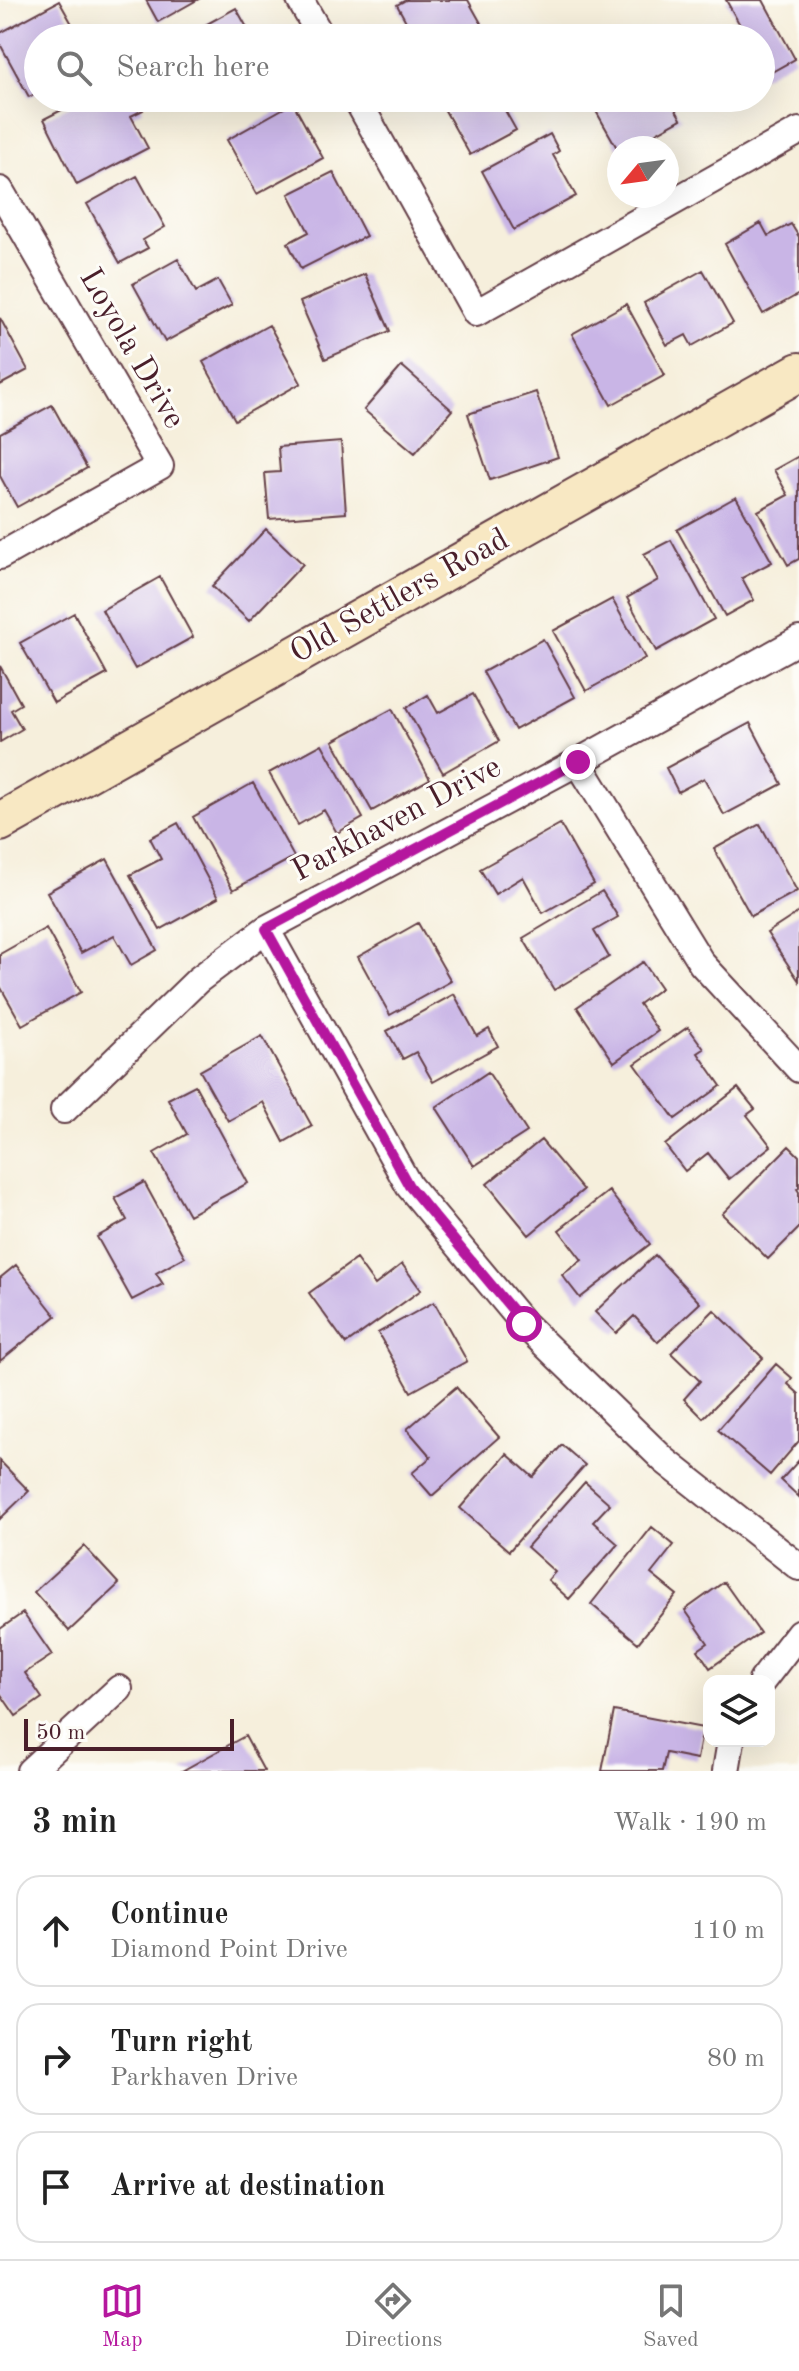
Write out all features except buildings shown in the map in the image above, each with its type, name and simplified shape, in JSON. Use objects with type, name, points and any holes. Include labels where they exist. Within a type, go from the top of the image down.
[{"type":"main road","name":"Old Settlers Road","points":[[0,822],[799,372]]},
{"type":"street","points":[[300,0],[314,24]]},
{"type":"street","points":[[364,112],[476,313],[799,131]]},
{"type":"street","name":"Loyola Drive","points":[[0,190],[160,466],[0,556]]},
{"type":"street","name":"Parkhaven Drive","points":[[64,1110],[198,980],[266,929],[799,640]]},
{"type":"street","points":[[578,762],[702,964],[799,1069]]},
{"type":"street","points":[[266,929],[409,1186],[514,1313],[664,1460],[799,1567]]},
{"type":"street","points":[[767,1675],[799,1633]]},
{"type":"street","points":[[30,1771],[119,1689]]},
{"type":"street","points":[[726,1771],[730,1747]]},
{"type":"route","points":[[524,1324],[409,1186],[266,929],[578,762]]}]
